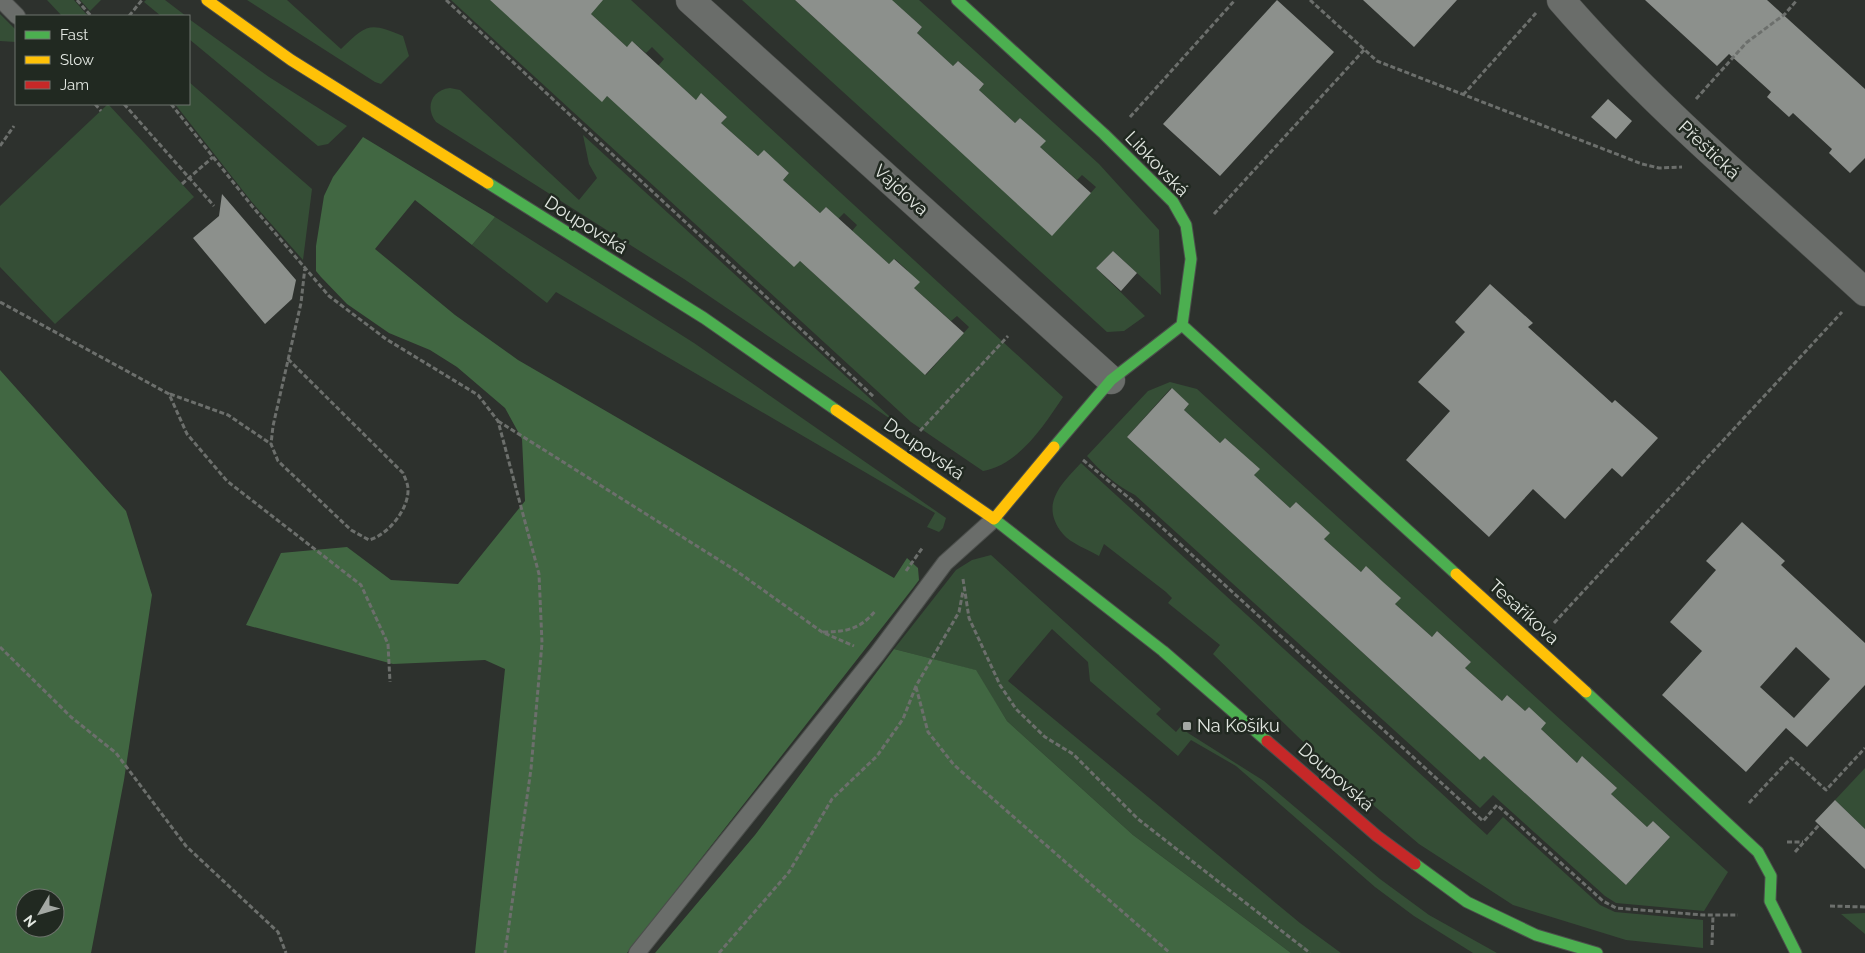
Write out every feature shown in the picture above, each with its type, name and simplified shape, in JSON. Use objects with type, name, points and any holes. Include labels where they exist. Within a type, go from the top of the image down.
[{"type":"street","name":"Doupovská","points":[[206,0],[306,70],[704,318],[994,519],[1163,651],[1377,836],[1420,870],[1467,902],[1497,918],[1536,935],[1597,953]]},
{"type":"street","name":"Vajdova","points":[[690,0],[1112,380]]},
{"type":"street","name":"Libkovská","points":[[957,0],[1111,141],[1173,202],[1186,225],[1190,250],[1189,284],[1182,325]]},
{"type":"street","name":"Přeštická","points":[[1551,3],[1591,34],[1677,120],[1864,290]]},
{"type":"street","points":[[994,519],[1112,380],[1182,325]]},
{"type":"street","name":"Tesaříkova","points":[[1182,325],[1758,852],[1768,867],[1772,883],[1770,901],[1796,953]]},
{"type":"lane","points":[[1,0],[16,15]]},
{"type":"lane","points":[[637,953],[877,654],[945,563],[994,519]]},
{"type":"path","points":[[77,0],[90,15]]},
{"type":"path","points":[[130,15],[142,0]]},
{"type":"path","points":[[446,0],[875,398]]},
{"type":"path","points":[[1128,120],[1235,0]]},
{"type":"path","points":[[1310,0],[1377,61],[1463,95],[1651,167],[1670,168],[1722,162]]},
{"type":"path","points":[[1677,120],[1746,43],[1785,14],[1797,0]]},
{"type":"path","points":[[1463,95],[1551,3]]},
{"type":"path","points":[[1208,221],[1364,50]]},
{"type":"path","points":[[96,105],[101,111]]},
{"type":"path","points":[[125,105],[214,206]]},
{"type":"path","points":[[172,105],[329,296],[386,339],[478,395],[498,421],[736,570],[822,632],[857,648],[877,654]]},
{"type":"path","points":[[0,146],[14,126]]},
{"type":"path","points":[[182,184],[213,157]]},
{"type":"path","points":[[288,359],[403,474],[408,489],[404,506],[380,537],[369,540],[351,530],[278,461],[271,444],[273,426],[288,359],[301,303],[305,267]]},
{"type":"path","points":[[1549,629],[1864,290]]},
{"type":"path","points":[[0,302],[169,394],[228,415],[271,444]]},
{"type":"path","points":[[918,433],[1008,336]]},
{"type":"path","points":[[169,394],[187,434],[227,481],[361,585],[388,644],[390,682]]},
{"type":"path","points":[[498,421],[539,574],[542,643],[531,769],[505,953]]},
{"type":"path","points":[[1062,441],[1134,502],[1483,821],[1497,805],[1603,901],[1616,908],[1738,915]]},
{"type":"path","points":[[719,953],[789,872],[832,799],[877,756],[903,719],[916,686],[958,612],[964,572],[975,535]]},
{"type":"path","points":[[900,578],[923,547]]},
{"type":"path","points":[[963,588],[969,618],[1000,685],[1016,709],[1045,737],[1073,754],[1138,819],[1310,953]]},
{"type":"path","points":[[822,632],[842,632],[857,628],[870,619],[880,606]]},
{"type":"path","points":[[0,646],[71,717],[116,753],[186,846],[278,932],[286,953]]},
{"type":"path","points":[[916,686],[928,732],[954,765],[1170,953]]},
{"type":"path","points":[[1729,824],[1791,758],[1826,790],[1865,748]]},
{"type":"path","points":[[1793,854],[1819,825]]},
{"type":"path","points":[[1830,906],[1865,907]]},
{"type":"path","points":[[1712,945],[1713,915]]},
{"type":"green space","points":[[47,0],[74,0],[87,15],[61,15]]},
{"type":"green space","points":[[80,0],[101,0],[90,11]]},
{"type":"green space","points":[[146,0],[165,0],[185,15],[160,15],[144,2]]},
{"type":"green space","points":[[247,0],[287,0],[341,49],[357,34],[369,28],[375,27],[392,32],[403,36],[409,56],[381,84],[375,82]]},
{"type":"green space","points":[[451,0],[490,0],[607,96],[800,261],[926,375],[969,327],[957,316],[951,321],[914,288],[907,270],[895,259],[889,264],[852,231],[857,225],[844,213],[838,219],[826,207],[820,213],[783,180],[789,173],[764,151],[758,156],[721,123],[727,117],[702,94],[696,100],[658,66],[664,59],[652,47],[646,53],[633,42],[627,47],[591,14],[587,0],[631,0],[1063,397],[1030,442],[1008,461],[983,471],[911,422]]},
{"type":"green space","points":[[742,0],[795,0],[1052,235],[1096,187],[1082,175],[1077,180],[1040,147],[1045,141],[1020,118],[1015,123],[979,90],[984,84],[958,61],[953,66],[917,33],[922,27],[896,4],[880,0],[919,0],[1099,164],[1159,230],[1161,295],[1113,251],[1096,268],[1145,316],[1124,331],[1107,332]]},
{"type":"green space","points":[[0,14],[15,29],[15,42],[0,41]]},
{"type":"green space","points":[[190,20],[269,77],[347,126],[328,144],[318,146],[190,40]]},
{"type":"green space","points":[[190,83],[312,189],[303,260],[251,201],[176,105],[190,105]]},
{"type":"green space","points":[[450,88],[460,90],[579,200],[597,178],[589,164],[583,135],[889,418],[684,279],[436,122],[431,111],[432,100],[438,92]]},
{"type":"green space","points":[[107,105],[194,197],[55,324],[0,267],[0,206]]},
{"type":"green space","points":[[363,137],[495,217],[472,245],[415,200],[375,249],[455,315],[518,360],[894,578],[907,558],[918,568],[919,580],[913,588],[627,953],[475,953],[505,669],[485,660],[393,664],[246,625],[281,553],[347,547],[391,580],[458,584],[525,501],[522,439],[505,408],[457,367],[430,350],[389,333],[347,304],[316,271],[316,246],[324,196],[333,177]]},
{"type":"green space","points":[[495,217],[694,343],[946,518],[943,528],[939,532],[927,527],[935,513],[556,292],[547,303],[472,245]]},
{"type":"green space","points":[[0,370],[126,511],[152,595],[124,780],[91,953],[0,953]]},
{"type":"green space","points":[[1170,382],[1197,389],[1728,872],[1704,911],[1616,903],[1605,896],[1493,795],[1480,808],[1135,495],[1103,473],[1087,456],[1148,391]],"holes":[[[1171,388],[1189,404],[1184,410],[1220,443],[1225,438],[1259,469],[1254,475],[1290,508],[1296,502],[1329,533],[1324,539],[1361,572],[1366,567],[1400,598],[1395,604],[1432,637],[1437,631],[1471,662],[1465,668],[1502,701],[1507,695],[1525,711],[1529,707],[1541,729],[1577,763],[1583,757],[1616,787],[1611,794],[1647,827],[1653,821],[1670,837],[1626,885],[1484,756],[1480,760],[1127,437]]]},
{"type":"green space","points":[[1081,463],[1487,835],[1503,817],[1600,905],[1615,912],[1703,920],[1703,948],[1626,940],[1513,905],[1419,844],[1332,770],[1213,654],[1220,645],[1168,603],[1172,598],[1166,592],[1104,544],[1099,556],[1063,534],[1053,514],[1053,504],[1060,487]]},
{"type":"green space","points":[[991,555],[1161,709],[1156,714],[1176,732],[1181,726],[1188,733],[1264,781],[1380,879],[1429,915],[1497,953],[1473,953],[1414,916],[1375,887],[1236,766],[1191,740],[1178,756],[1090,681],[1088,662],[1052,629],[1008,681],[1300,923],[1341,953],[1291,953],[1133,835],[1007,721],[975,670],[894,649],[956,570],[972,560]]},
{"type":"green space","points":[[894,649],[976,670],[1007,721],[1133,835],[1291,953],[655,953],[755,835]]},
{"type":"green space","points":[[1865,768],[1865,829],[1835,800]]},
{"type":"green space","points":[[1865,913],[1865,934],[1841,914]]},
{"type":"building","points":[[490,0],[603,0],[591,14],[627,47],[632,41],[696,100],[701,93],[727,117],[721,123],[758,156],[764,150],[789,173],[783,180],[820,213],[826,207],[889,264],[894,259],[920,282],[914,288],[964,333],[925,375],[800,261],[794,267],[607,96],[602,102]]},
{"type":"building","points":[[795,0],[892,0],[922,27],[917,33],[953,66],[958,61],[984,84],[979,90],[1015,123],[1020,118],[1046,141],[1040,147],[1091,193],[1052,236]]},
{"type":"building","points":[[1277,0],[1334,52],[1220,176],[1163,124]]},
{"type":"building","points":[[1363,0],[1457,0],[1414,47]]},
{"type":"building","points":[[1645,0],[1767,0],[1865,89],[1865,158],[1850,173],[1829,153],[1832,149],[1793,113],[1789,117],[1767,97],[1771,92],[1729,54],[1717,66]]},
{"type":"building","points":[[1608,99],[1632,121],[1616,139],[1591,117]]},
{"type":"building","points":[[222,194],[296,280],[292,299],[265,324],[193,238],[219,216]]},
{"type":"building","points":[[1113,251],[1137,273],[1121,291],[1096,268]]},
{"type":"building","points":[[1490,284],[1533,323],[1528,327],[1612,403],[1615,400],[1658,438],[1622,477],[1612,468],[1565,519],[1533,489],[1489,537],[1406,460],[1450,411],[1418,382],[1465,332],[1455,322]]},
{"type":"building","points":[[1172,388],[1189,404],[1184,410],[1220,443],[1225,438],[1260,469],[1254,475],[1290,508],[1296,502],[1330,533],[1324,539],[1361,572],[1366,566],[1401,598],[1395,604],[1432,637],[1437,631],[1471,662],[1465,668],[1502,701],[1507,695],[1525,711],[1529,707],[1546,723],[1541,729],[1577,763],[1582,756],[1617,788],[1611,794],[1647,827],[1653,821],[1670,837],[1626,885],[1484,756],[1480,760],[1127,437]]},
{"type":"building","points":[[1742,522],[1785,561],[1781,565],[1865,643],[1865,685],[1807,747],[1786,728],[1746,772],[1662,695],[1702,651],[1670,622],[1716,570],[1706,561]],"holes":[[[1796,647],[1830,679],[1794,718],[1760,687]]]},
{"type":"building","points":[[1835,800],[1865,829],[1865,869],[1815,821]]},
{"type":"traffic: fast","points":[[957,0],[1104,134],[1173,202],[1186,225],[1191,259],[1182,325],[1111,380],[1054,447]]},
{"type":"traffic: fast","points":[[488,183],[704,318],[836,410]]},
{"type":"traffic: fast","points":[[1182,325],[1456,574]]},
{"type":"traffic: fast","points":[[994,519],[1163,651],[1267,741]]},
{"type":"traffic: fast","points":[[1586,692],[1758,852],[1771,876],[1770,901],[1796,953]]},
{"type":"traffic: fast","points":[[1415,864],[1467,902],[1536,935],[1597,953]]},
{"type":"traffic: slow","points":[[207,0],[291,60],[488,183]]},
{"type":"traffic: slow","points":[[836,410],[994,519]]},
{"type":"traffic: slow","points":[[994,519],[1054,447]]},
{"type":"traffic: slow","points":[[1456,574],[1586,692]]},
{"type":"traffic: jam","points":[[1267,741],[1377,836],[1415,864]]},
{"type":"place","name":"Na Košíku","points":[[1187,726]]}]
